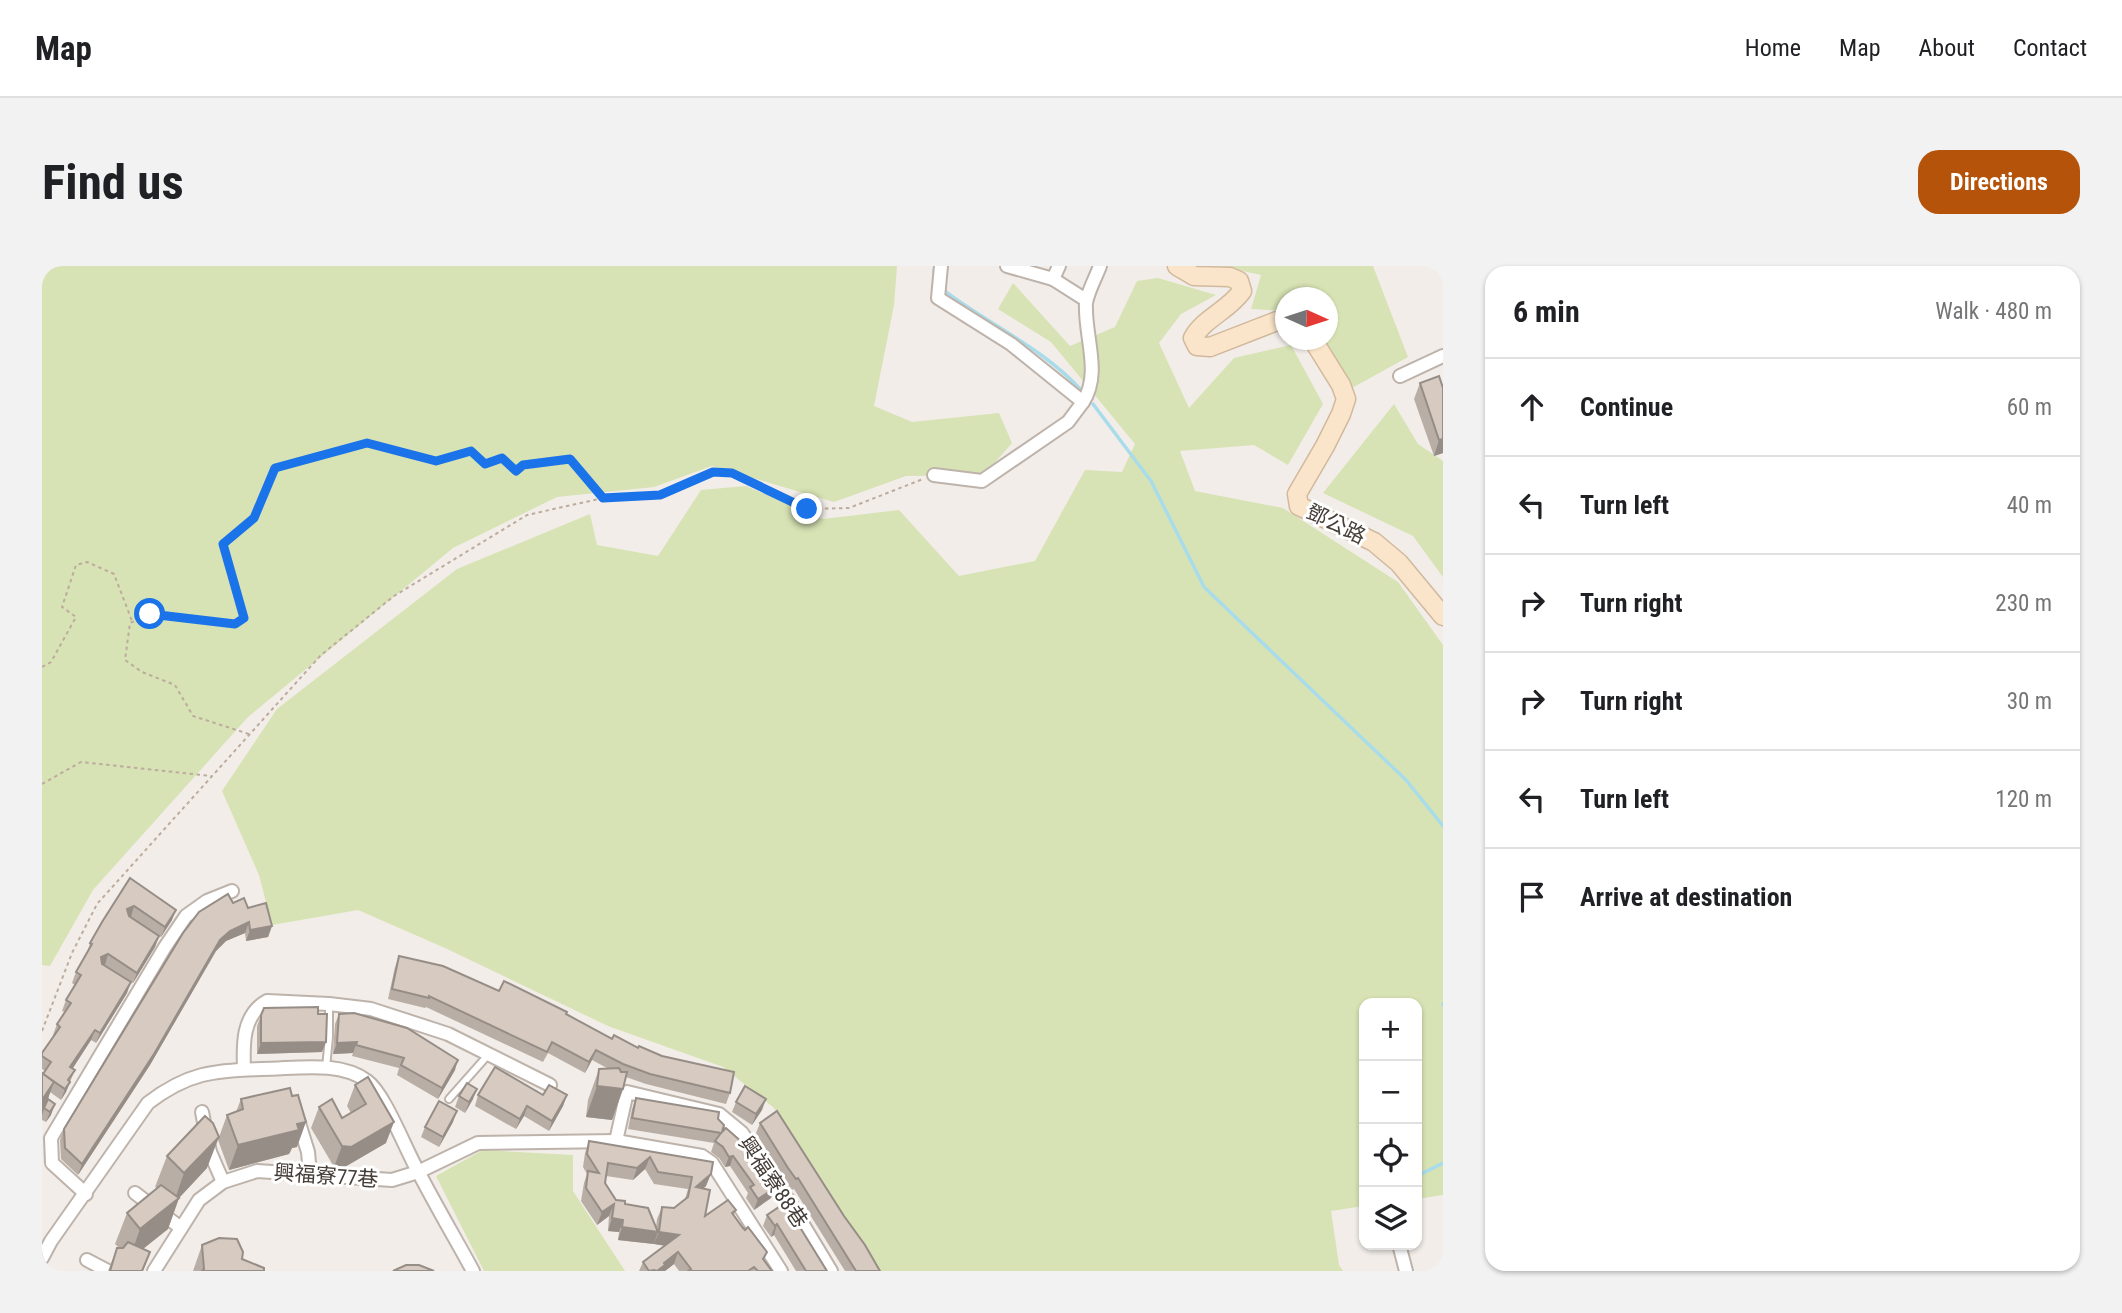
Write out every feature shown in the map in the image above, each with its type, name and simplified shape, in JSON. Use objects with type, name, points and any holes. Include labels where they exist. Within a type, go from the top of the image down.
[{"type":"street","points":[[941,266],[938,298],[1011,344],[1083,402]]},
{"type":"street","points":[[1007,266],[1053,279],[1086,300]]},
{"type":"street","points":[[1053,279],[1059,266]]},
{"type":"street","points":[[934,475],[982,481],[1068,422],[1090,391],[1092,367],[1086,300],[1100,266]]},
{"type":"street","points":[[1177,266],[1194,276],[1230,277],[1239,281],[1242,291],[1234,303],[1199,328],[1193,338],[1197,346],[1210,347],[1275,322]]},
{"type":"street","name":"鄧公路","points":[[1319,350],[1341,385],[1346,399],[1325,446],[1297,494],[1299,506],[1374,542],[1399,563],[1443,616]]},
{"type":"street","points":[[1400,376],[1443,356]]},
{"type":"street","points":[[86,1194],[52,1163],[51,1138],[160,944],[186,916],[207,901],[232,891]]},
{"type":"street","points":[[244,1069],[243,1035],[259,1005],[267,1001],[329,1004],[371,1009],[448,1034],[550,1085]]},
{"type":"street","points":[[42,1258],[51,1241],[148,1103],[166,1089],[189,1078],[220,1070],[326,1068],[348,1071],[368,1081],[382,1100],[473,1271]]},
{"type":"street","name":"興福寮88巷","points":[[616,1141],[622,1091],[719,1114],[742,1133],[787,1198],[831,1271]]},
{"type":"street","points":[[294,1105],[308,1152],[310,1174]]},
{"type":"street","points":[[202,1112],[210,1152],[223,1182]]},
{"type":"street","name":"興福寮88巷","points":[[418,1172],[478,1143],[616,1141],[702,1156],[712,1163],[781,1271]]},
{"type":"street","name":"興福寮77巷","points":[[153,1271],[199,1200],[223,1182],[257,1171],[392,1180],[418,1172]]},
{"type":"street","points":[[135,1193],[181,1228]]},
{"type":"street","points":[[1400,1250],[1406,1271]]},
{"type":"street","points":[[87,1260],[108,1271]]},
{"type":"lane","points":[[326,1068],[329,1004]]},
{"type":"lane","points":[[449,1099],[489,1053]]},
{"type":"path","points":[[249,734],[193,716],[175,685],[142,672],[125,660],[130,623],[150,614],[235,624],[244,618],[223,544],[254,518],[275,468],[367,443],[436,461],[471,451],[485,464],[502,458],[516,471],[523,465],[570,459],[603,498]]},
{"type":"path","points":[[42,1031],[72,953],[97,904],[321,655],[394,596],[527,515],[603,498],[660,495],[713,472],[732,473],[807,509],[849,508],[934,475]]},
{"type":"path","points":[[42,667],[51,662],[76,617],[62,607],[76,565],[87,562],[114,574],[132,622]]},
{"type":"path","points":[[42,784],[81,762],[212,776]]},
{"type":"green space","points":[[42,266],[897,266],[894,305],[874,406],[912,422],[999,413],[1012,443],[984,475],[906,476],[834,502],[712,466],[654,487],[557,497],[453,548],[248,717],[93,890],[50,966],[42,965]]},
{"type":"green space","points":[[1220,266],[1373,266],[1408,357],[1352,388],[1331,350],[1338,350],[1338,287],[1275,287],[1275,310],[1251,309],[1261,275]]},
{"type":"green space","points":[[1158,278],[1216,295],[1181,314],[1159,343],[1189,408],[1234,358],[1275,349],[1294,350],[1323,404],[1288,465],[1254,445],[1180,451],[1195,491],[1283,508],[1398,582],[1443,645],[1443,1195],[1422,1198],[1422,998],[1359,998],[1359,1207],[1331,1211],[1339,1265],[1343,1271],[875,1271],[774,1108],[723,1067],[608,1026],[445,948],[358,910],[272,925],[259,875],[222,791],[277,709],[457,569],[590,514],[597,545],[658,556],[701,490],[746,486],[823,519],[899,510],[959,576],[1035,561],[1085,470],[1122,472],[1135,444],[1051,342],[998,309],[1013,283],[1070,346],[1115,327],[1137,281]]},
{"type":"green space","points":[[1394,404],[1418,444],[1443,461],[1443,577],[1413,536],[1323,493]]},
{"type":"green space","points":[[483,1150],[573,1155],[573,1191],[625,1271],[484,1271],[436,1176]]},
{"type":"building","points":[[1439,376],[1443,388],[1443,439],[1439,440],[1420,383]]},
{"type":"building","points":[[130,878],[176,910],[165,927],[134,906],[127,909],[129,916],[159,936],[137,973],[108,954],[101,957],[102,964],[131,982],[100,1033],[95,1030],[70,1067],[75,1070],[65,1089],[43,1074],[51,1062],[42,1056],[42,1053],[60,1027],[57,1024],[71,1003],[66,1000],[81,975],[76,972],[92,944],[90,943]]},
{"type":"building","points":[[228,894],[233,903],[244,898],[248,908],[266,903],[272,926],[250,930],[249,922],[230,931],[220,940],[154,1054],[82,1164],[65,1148],[64,1129],[183,933],[199,912]]},
{"type":"building","points":[[399,956],[443,966],[499,991],[504,981],[567,1012],[566,1014],[612,1039],[614,1035],[638,1048],[639,1046],[662,1056],[734,1072],[730,1093],[650,1074],[596,1050],[589,1062],[552,1042],[547,1052],[429,996],[392,989]]},
{"type":"building","points":[[318,1007],[318,1014],[327,1014],[326,1042],[261,1043],[261,1015],[264,1008]]},
{"type":"building","points":[[354,1013],[407,1028],[458,1060],[442,1088],[401,1065],[404,1058],[356,1045],[357,1042],[337,1043],[339,1014]]},
{"type":"building","points":[[495,1067],[543,1095],[549,1085],[567,1095],[552,1121],[527,1106],[520,1119],[478,1095]]},
{"type":"building","points":[[619,1068],[621,1072],[627,1072],[623,1089],[597,1086],[599,1069]]},
{"type":"building","points":[[42,1073],[54,1082],[42,1100]]},
{"type":"building","points":[[368,1077],[394,1122],[351,1147],[342,1146],[319,1107],[332,1099],[342,1118],[366,1104],[355,1085]]},
{"type":"building","points":[[467,1083],[477,1089],[469,1102],[459,1096]]},
{"type":"building","points":[[745,1086],[766,1099],[756,1114],[736,1102]]},
{"type":"building","points":[[290,1088],[292,1096],[298,1095],[306,1122],[297,1124],[299,1130],[238,1145],[227,1115],[243,1109],[241,1099]]},
{"type":"building","points":[[636,1098],[719,1112],[718,1119],[724,1125],[722,1132],[726,1128],[753,1152],[775,1188],[758,1199],[750,1187],[754,1185],[733,1156],[729,1157],[715,1141],[721,1133],[632,1118]]},
{"type":"building","points":[[48,1099],[55,1104],[50,1112],[44,1108]]},
{"type":"building","points":[[439,1101],[457,1111],[443,1137],[425,1127]]},
{"type":"building","points":[[777,1111],[880,1271],[856,1271],[798,1178],[796,1179],[788,1168],[760,1123]]},
{"type":"building","points":[[205,1116],[213,1123],[219,1137],[184,1173],[167,1156]]},
{"type":"building","points":[[589,1141],[713,1162],[711,1174],[696,1187],[710,1190],[705,1216],[728,1200],[736,1210],[732,1213],[743,1228],[745,1230],[748,1227],[767,1252],[763,1259],[772,1271],[758,1271],[754,1267],[748,1271],[688,1271],[691,1269],[678,1252],[657,1271],[649,1271],[643,1262],[679,1235],[659,1232],[662,1207],[674,1208],[688,1197],[692,1177],[658,1172],[650,1157],[637,1168],[608,1163],[605,1183],[616,1200],[648,1208],[658,1232],[622,1227],[623,1220],[612,1218],[614,1204],[602,1212],[586,1188],[588,1171],[599,1173],[587,1154]]},
{"type":"building","points":[[161,1185],[179,1198],[140,1229],[127,1213]]},
{"type":"building","points":[[785,1203],[827,1271],[806,1271],[777,1224],[775,1226],[767,1215]]},
{"type":"building","points":[[219,1238],[237,1239],[243,1252],[242,1259],[264,1268],[264,1271],[202,1271],[202,1245]]},
{"type":"building","points":[[128,1242],[150,1252],[142,1271],[110,1271],[117,1248],[123,1248]]},
{"type":"building","points":[[406,1265],[419,1265],[434,1271],[393,1271]]},
{"type":"waterway","points":[[934,272],[935,266]]},
{"type":"waterway","points":[[942,289],[1032,348],[1081,390]]},
{"type":"waterway","points":[[1093,404],[1151,481],[1204,587],[1406,780],[1443,826]]},
{"type":"waterway","points":[[1422,1174],[1443,1163]]},
{"type":"route","points":[[150,614],[235,624],[244,618],[223,544],[254,518],[275,468],[367,443],[436,461],[471,451],[485,464],[502,458],[516,471],[523,465],[570,459],[603,498],[660,495],[713,472],[732,473],[807,509]]}]
